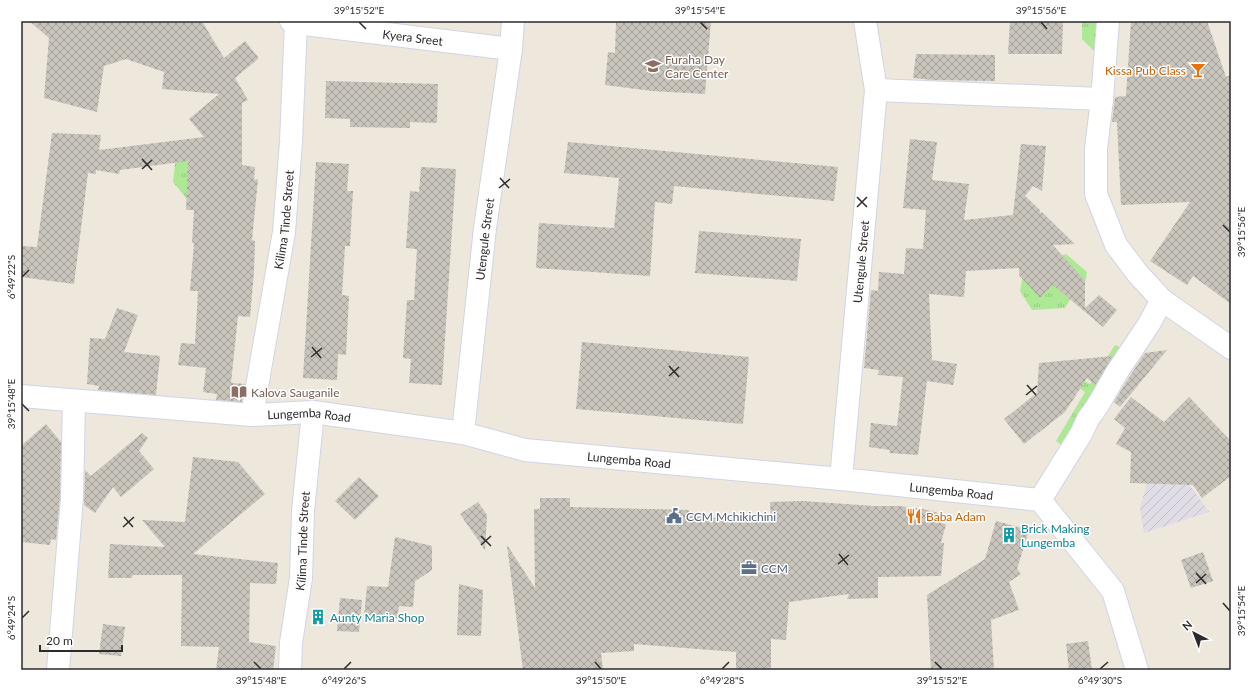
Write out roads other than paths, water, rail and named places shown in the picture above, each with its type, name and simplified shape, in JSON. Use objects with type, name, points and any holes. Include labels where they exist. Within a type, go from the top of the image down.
[{"type":"street","name":"Utengule Street","points":[[463,433],[485,228],[511,49],[513,21]]},
{"type":"street","name":"Utengule Street","points":[[841,479],[876,90],[866,21]]},
{"type":"street","points":[[1108,21],[1102,98],[1096,148],[1096,194],[1116,245],[1138,274],[1162,300],[1231,348]]},
{"type":"street","name":"Kyera Sreet","points":[[294,22],[511,49]]},
{"type":"street","name":"Kilima Tinde Street","points":[[252,414],[284,232],[291,142],[294,22]]},
{"type":"street","points":[[876,90],[1102,98]]},
{"type":"street","points":[[1136,670],[1113,591],[1040,500],[1117,372],[1150,324],[1162,300]]},
{"type":"street","name":"Lungemba Road","points":[[21,396],[252,414],[313,412],[463,433],[525,450],[841,479],[1040,500]]},
{"type":"street","points":[[58,670],[72,498],[74,401]]},
{"type":"street","name":"Kilima Tinde Street","points":[[290,670],[291,643],[300,578],[303,511],[313,412]]},
{"type":"place","name":"Furaha Day Care Center","points":[[653,66]]},
{"type":"place","name":"Kissa Pub Class","points":[[1198,70]]},
{"type":"place","name":"Kalova Sauganile","points":[[239,392]]},
{"type":"place","name":"CCM Mchikichini","points":[[674,516]]},
{"type":"place","name":"Baba Adam","points":[[914,516]]},
{"type":"place","name":"Brick Making Lungemba","points":[[1009,535]]},
{"type":"place","name":"CCM","points":[[749,568]]},
{"type":"place","name":"Aunty Maria Shop","points":[[318,617]]}]
